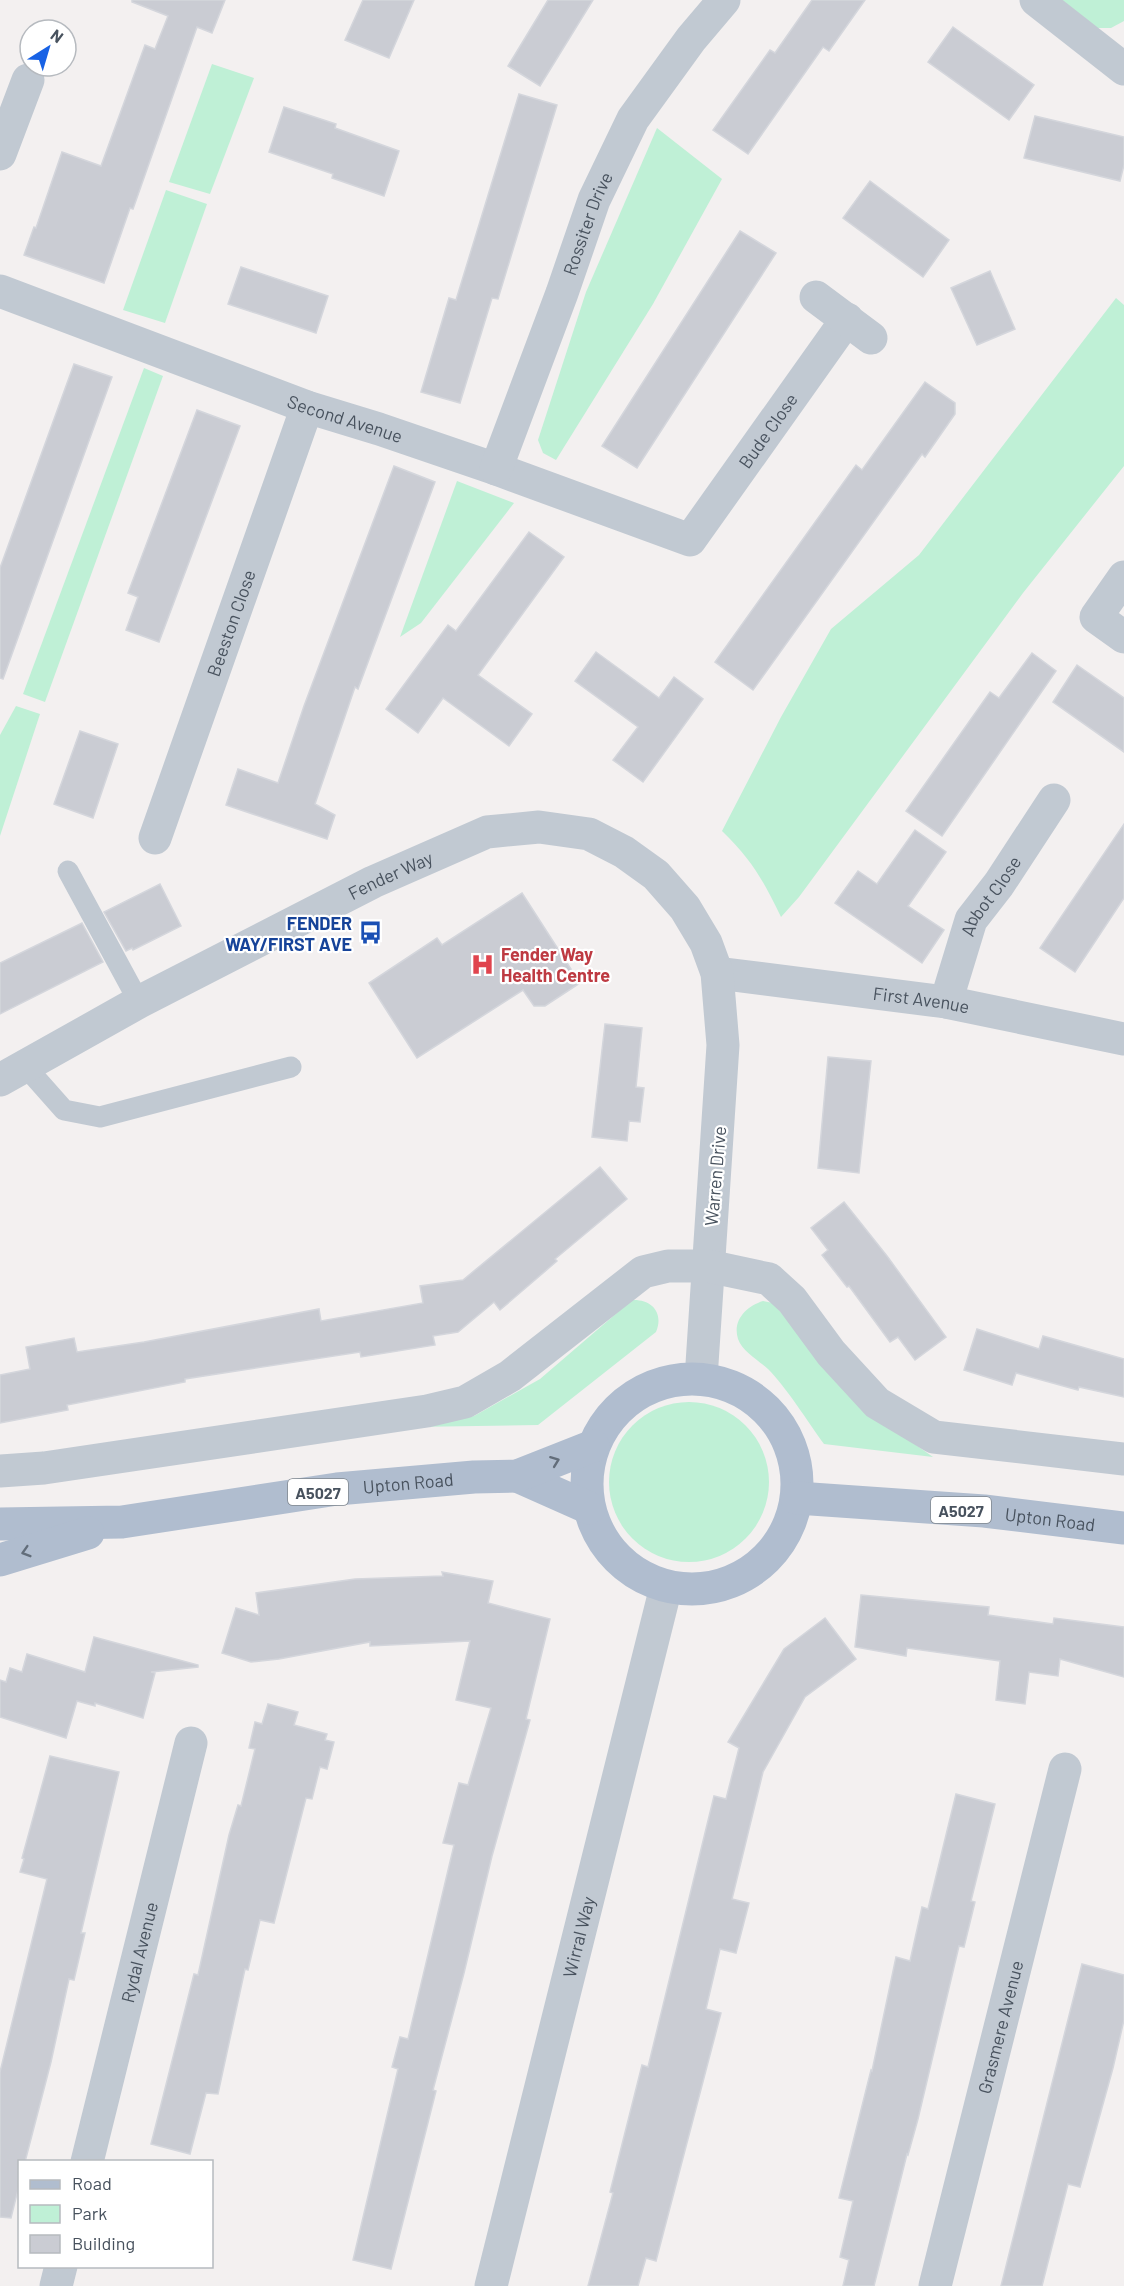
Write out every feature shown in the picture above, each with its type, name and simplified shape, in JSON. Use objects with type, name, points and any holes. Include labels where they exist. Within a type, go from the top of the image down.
[{"type":"main road","points":[[700,1379],[734,1387],[762,1406],[784,1432],[796,1464],[797,1498],[786,1532],[765,1560],[736,1580],[701,1590],[666,1587],[639,1576],[616,1558],[599,1535],[588,1508],[586,1477],[593,1446],[610,1417],[635,1394],[667,1381],[700,1379]]},
{"type":"main road","name":"Upton Road","points":[[0,1524],[122,1522],[337,1489],[474,1477],[517,1476],[593,1446]]},
{"type":"main road","name":"Upton Road","points":[[517,1476],[588,1508]]},
{"type":"main road","name":"Upton Road","points":[[797,1498],[984,1511],[1124,1528]]},
{"type":"main road","name":"Upton Road","points":[[0,1560],[122,1522]]},
{"type":"street","name":"Rossiter Drive","points":[[496,469],[594,200],[633,119],[691,39],[724,0]]},
{"type":"street","points":[[1036,0],[1124,69]]},
{"type":"street","points":[[0,154],[28,81]]},
{"type":"street","name":"Second Avenue","points":[[0,291],[308,407],[496,469],[690,540]]},
{"type":"street","name":"Bude Close","points":[[690,540],[859,328],[816,297]]},
{"type":"street","name":"Beeston Close","points":[[155,838],[308,407]]},
{"type":"street","points":[[1124,577],[1096,617],[1124,637]]},
{"type":"street","name":"Abbot Close","points":[[946,1002],[971,920],[999,884],[1054,800]]},
{"type":"street","name":"Fender Way","points":[[13,1073],[139,1002],[393,872],[487,832],[539,827],[590,834],[624,852],[657,875],[685,908],[706,943],[717,973]]},
{"type":"street","name":"First Avenue","points":[[717,973],[946,1002],[1124,1039]]},
{"type":"street","name":"Warren Drive","points":[[700,1379],[723,1045],[717,973]]},
{"type":"street","points":[[0,1471],[44,1468],[428,1411],[465,1402],[510,1376],[643,1272],[668,1266],[708,1266],[768,1279],[792,1300],[831,1353],[876,1403],[934,1437],[1124,1459]]},
{"type":"street","name":"Wirral Way","points":[[491,2286],[666,1587]]},
{"type":"street","name":"Rydal Avenue","points":[[87,2160],[191,1743]]},
{"type":"street","name":"Grasmere Avenue","points":[[935,2286],[1065,1769]]},
{"type":"street","points":[[56,2286],[60,2268]]},
{"type":"lane","points":[[68,872],[139,1002]]},
{"type":"lane","points":[[13,1073],[64,1110],[100,1117],[291,1067]]},
{"type":"green space","points":[[1062,0],[1124,0],[1124,21],[1111,28],[1097,28]]},
{"type":"green space","points":[[212,64],[254,78],[210,194],[169,182]]},
{"type":"green space","points":[[657,128],[722,179],[653,304],[556,460],[543,453],[538,440],[586,292]]},
{"type":"green space","points":[[166,190],[207,204],[165,323],[123,310]]},
{"type":"green space","points":[[1116,298],[1124,305],[1124,466],[1023,593],[799,897],[781,917],[756,871],[722,831],[781,717],[831,629],[919,555]]},
{"type":"green space","points":[[144,368],[163,376],[45,702],[23,694]]},
{"type":"green space","points":[[457,481],[514,503],[421,623],[400,637]]},
{"type":"green space","points":[[16,706],[40,714],[0,836],[0,735]]},
{"type":"green space","points":[[632,1300],[645,1302],[654,1308],[658,1319],[656,1332],[538,1425],[411,1427],[474,1416],[540,1379]]},
{"type":"green space","points":[[763,1301],[773,1303],[864,1408],[933,1457],[824,1444],[782,1385],[738,1339],[737,1326],[742,1315],[752,1306]]},
{"type":"green space","points":[[689,1402],[705,1403],[720,1408],[734,1415],[746,1425],[756,1437],[763,1451],[768,1466],[768,1498],[763,1513],[756,1527],[746,1539],[734,1549],[720,1556],[705,1561],[689,1562],[673,1561],[658,1556],[644,1549],[632,1539],[622,1527],[615,1513],[610,1498],[609,1482],[610,1466],[615,1451],[622,1437],[632,1425],[644,1415],[658,1408],[673,1403]]},
{"type":"building","points":[[132,0],[225,0],[212,33],[197,27],[133,209],[130,208],[104,283],[24,255],[34,227],[36,228],[62,152],[101,166],[145,45],[155,49],[168,16],[132,2]]},
{"type":"building","points":[[363,0],[414,0],[389,58],[345,40]]},
{"type":"building","points":[[548,0],[593,0],[540,86],[508,66]]},
{"type":"building","points":[[812,0],[865,0],[829,51],[823,47],[748,154],[713,130],[770,50],[775,53]]},
{"type":"building","points":[[953,27],[1034,85],[1009,120],[928,62]]},
{"type":"building","points":[[519,94],[557,105],[498,299],[492,298],[460,403],[421,392],[449,298],[456,300]]},
{"type":"building","points":[[284,107],[336,124],[335,128],[399,151],[384,196],[332,178],[333,174],[269,152]]},
{"type":"building","points":[[1035,116],[1124,137],[1124,165],[1120,181],[1024,158]]},
{"type":"building","points":[[870,181],[949,240],[923,277],[843,218]]},
{"type":"building","points":[[740,231],[776,253],[637,468],[602,446]]},
{"type":"building","points":[[241,267],[328,296],[316,333],[228,304]]},
{"type":"building","points":[[990,271],[1015,329],[977,345],[951,288]]},
{"type":"building","points":[[74,364],[112,377],[3,679],[0,678],[0,568]]},
{"type":"building","points":[[925,382],[955,403],[955,414],[925,457],[922,454],[753,690],[715,662],[856,465],[862,470]]},
{"type":"building","points":[[197,410],[240,426],[159,642],[126,630],[138,597],[128,593]]},
{"type":"building","points":[[394,466],[435,482],[358,689],[355,687],[315,804],[335,815],[327,839],[226,805],[238,769],[278,783],[304,706]]},
{"type":"building","points":[[529,532],[564,557],[478,675],[532,714],[509,746],[443,698],[418,733],[386,709],[448,625],[456,631]]},
{"type":"building","points":[[596,652],[659,698],[674,677],[703,699],[643,782],[613,760],[638,727],[575,681]]},
{"type":"building","points":[[1032,653],[1056,671],[942,836],[906,811],[990,692],[999,698]]},
{"type":"building","points":[[1077,665],[1124,698],[1124,752],[1053,702]]},
{"type":"building","points":[[80,731],[118,744],[93,818],[54,804]]},
{"type":"building","points":[[1124,824],[1124,898],[1075,972],[1040,948]]},
{"type":"building","points":[[915,830],[946,852],[908,906],[944,930],[922,963],[835,903],[858,871],[877,884]]},
{"type":"building","points":[[160,884],[181,926],[133,950],[132,948],[126,951],[104,912]]},
{"type":"building","name":"Fender Way Health Centre","points":[[522,893],[580,983],[545,1006],[534,1006],[523,990],[417,1058],[369,983],[437,938],[442,945]]},
{"type":"building","points":[[82,923],[103,962],[0,1014],[0,963]]},
{"type":"building","points":[[605,1024],[642,1028],[636,1087],[644,1088],[640,1122],[629,1121],[627,1141],[592,1137]]},
{"type":"building","points":[[828,1057],[871,1061],[859,1173],[818,1168]]},
{"type":"building","points":[[600,1167],[627,1199],[555,1259],[557,1261],[500,1310],[494,1302],[458,1332],[433,1336],[435,1345],[361,1357],[360,1352],[185,1379],[185,1382],[67,1405],[68,1410],[0,1423],[0,1375],[30,1369],[26,1347],[74,1338],[77,1352],[144,1342],[319,1309],[321,1321],[423,1303],[420,1286],[463,1280]]},
{"type":"building","points":[[844,1202],[946,1337],[915,1360],[898,1337],[890,1342],[849,1286],[847,1287],[822,1255],[828,1250],[811,1228]]},
{"type":"building","points":[[977,1329],[1039,1349],[1043,1336],[1124,1359],[1124,1397],[1079,1387],[1078,1390],[1016,1373],[1012,1385],[964,1370]]},
{"type":"building","points":[[442,1572],[493,1581],[488,1603],[550,1619],[526,1719],[530,1720],[492,1856],[391,2269],[353,2260],[398,2069],[392,2067],[400,2037],[408,2039],[454,1845],[443,1843],[459,1783],[468,1785],[491,1708],[456,1700],[470,1641],[370,1646],[370,1642],[251,1662],[222,1653],[236,1608],[259,1615],[256,1593],[355,1579],[443,1576]]},
{"type":"building","points":[[861,1595],[989,1607],[988,1615],[1053,1624],[1054,1618],[1124,1627],[1124,1677],[1060,1659],[1058,1676],[1029,1672],[1025,1704],[996,1700],[1000,1661],[907,1648],[906,1656],[855,1647]]},
{"type":"building","points":[[825,1618],[856,1659],[805,1697],[763,1772],[732,1899],[749,1903],[736,1953],[720,1949],[706,2009],[721,2013],[656,2261],[646,2258],[638,2286],[588,2286],[613,2193],[610,2192],[642,2065],[648,2067],[714,1796],[726,1799],[739,1748],[728,1742],[784,1649]]},
{"type":"building","points":[[94,1637],[198,1665],[198,1667],[151,1672],[155,1673],[143,1718],[95,1703],[95,1706],[77,1701],[66,1738],[0,1717],[0,1680],[6,1682],[10,1668],[22,1672],[27,1654],[85,1672]]},
{"type":"building","points":[[268,1704],[298,1712],[294,1725],[327,1734],[325,1740],[334,1742],[327,1769],[320,1767],[312,1799],[306,1798],[274,1923],[260,1920],[248,1970],[245,1969],[218,2094],[206,2093],[190,2154],[151,2144],[194,1974],[198,1975],[229,1835],[238,1805],[241,1806],[255,1749],[249,1748],[255,1722],[262,1724]]},
{"type":"building","points":[[50,1756],[119,1772],[81,1933],[85,1933],[74,1980],[69,1979],[51,2062],[26,2160],[18,2160],[18,2190],[11,2218],[0,2217],[0,2072],[47,1879],[20,1872],[24,1859],[22,1858]]},
{"type":"building","points":[[956,1794],[995,1804],[971,1901],[975,1902],[964,1947],[959,1946],[918,2119],[874,2286],[843,2286],[849,2260],[840,2257],[853,2201],[839,2198],[872,2071],[896,1957],[910,1961],[922,1907],[928,1909]]},
{"type":"building","points":[[1082,1964],[1124,1975],[1124,2020],[1113,2068],[1080,2187],[1068,2184],[1042,2286],[1001,2286]]},
{"type":"place","name":"FENDER WAY/FIRST AVE","points":[[370,933]]},
{"type":"place","name":"Fender Way Health Centre","points":[[483,964]]}]
